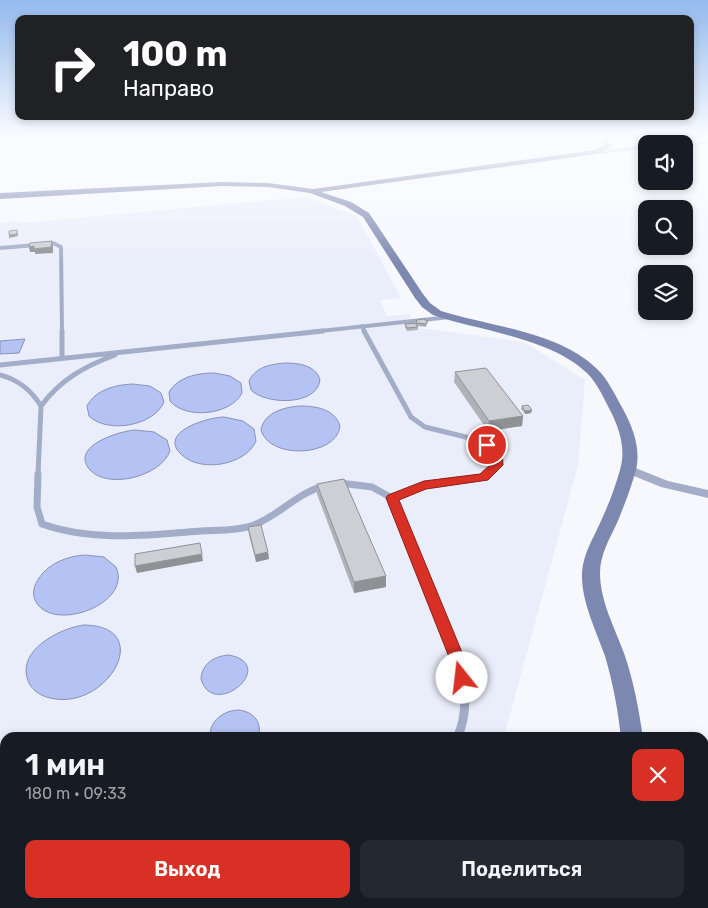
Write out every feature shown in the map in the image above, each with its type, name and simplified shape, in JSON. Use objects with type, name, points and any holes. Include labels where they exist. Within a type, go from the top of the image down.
[{"type":"street","points":[[310,191],[385,181]]},
{"type":"street","points":[[0,196],[222,184],[268,185],[310,191],[334,198],[366,215],[426,305],[450,317],[524,337],[560,350],[584,364],[600,381],[625,426],[630,442],[628,469],[611,517],[593,553],[590,575],[595,597],[618,667],[631,732]]},
{"type":"street","points":[[334,198],[333,193],[344,187]]},
{"type":"street","points":[[628,469],[665,484],[708,494]]},
{"type":"lane","points":[[0,248],[53,243],[61,247],[62,358]]},
{"type":"lane","points":[[0,365],[450,317]]},
{"type":"lane","points":[[362,326],[411,417],[425,427],[478,440],[496,450],[497,465],[484,477],[424,485],[392,498]]},
{"type":"lane","points":[[126,351],[98,361],[60,383],[50,392],[41,406],[37,507],[42,524],[52,529],[78,534],[115,535],[235,529],[253,526],[312,488],[338,483],[372,487],[392,498],[459,662],[465,693],[464,723],[460,732]]},
{"type":"lane","points":[[0,375],[24,384],[35,395],[41,406]]},
{"type":"shaded area","points":[[305,197],[357,216],[401,298],[380,300],[387,316],[409,314],[415,326],[420,328],[524,342],[585,380],[578,465],[505,732],[0,732],[0,223],[16,221],[21,223]]},
{"type":"water","points":[[25,339],[19,353],[0,354],[0,341]]},
{"type":"water","points":[[301,364],[315,371],[320,380],[317,389],[301,399],[290,400],[268,398],[258,395],[251,390],[249,381],[255,372],[269,365]]},
{"type":"water","points":[[214,373],[230,376],[241,383],[242,393],[228,406],[219,410],[197,413],[177,407],[170,401],[169,392],[183,379],[195,375]]},
{"type":"water","points":[[132,384],[150,386],[161,393],[164,402],[151,417],[130,425],[118,426],[97,422],[89,416],[87,406],[100,392],[112,387]]},
{"type":"water","points":[[300,406],[318,408],[334,416],[340,426],[336,436],[328,444],[316,449],[302,451],[276,446],[267,440],[261,430],[266,419],[282,409]]},
{"type":"water","points":[[224,417],[243,421],[254,429],[256,441],[251,449],[233,461],[211,465],[190,461],[182,455],[176,447],[175,439],[180,433],[197,423]]},
{"type":"water","points":[[135,430],[154,432],[167,440],[170,451],[165,460],[146,473],[121,479],[109,479],[99,476],[90,470],[85,461],[86,454],[91,447],[99,441],[119,433]]},
{"type":"water","points":[[85,555],[104,557],[116,567],[118,581],[113,593],[102,603],[72,615],[56,615],[43,610],[35,600],[34,595],[35,586],[39,578],[48,568],[59,561]]},
{"type":"water","points":[[84,625],[106,629],[118,639],[120,652],[116,667],[105,681],[90,693],[71,699],[50,698],[38,693],[29,683],[26,671],[33,651],[52,636]]},
{"type":"water","points":[[229,655],[243,661],[248,669],[246,678],[239,686],[229,692],[218,694],[208,690],[201,679],[204,669],[210,661]]},
{"type":"water","points":[[233,711],[244,711],[253,716],[258,723],[259,732],[210,732],[218,718],[223,714]]},
{"type":"building","points":[[17,230],[17,234],[9,235],[9,231]]},
{"type":"building","points":[[52,241],[51,247],[34,249],[34,246],[29,247],[30,243]]},
{"type":"building","points":[[423,319],[428,321],[426,324],[416,323],[417,320]]},
{"type":"building","points":[[415,323],[418,327],[407,328],[405,324]]},
{"type":"building","points":[[486,368],[523,416],[489,421],[455,372]]},
{"type":"building","points":[[528,405],[532,410],[525,411],[522,406]]},
{"type":"building","points":[[344,479],[386,576],[354,582],[317,484]]},
{"type":"building","points":[[261,525],[268,552],[255,555],[248,527]]},
{"type":"building","points":[[200,543],[202,554],[135,566],[135,554]]},
{"type":"route","points":[[462,678],[459,662],[392,498],[424,485],[484,477],[497,465],[496,450],[487,445]]}]
